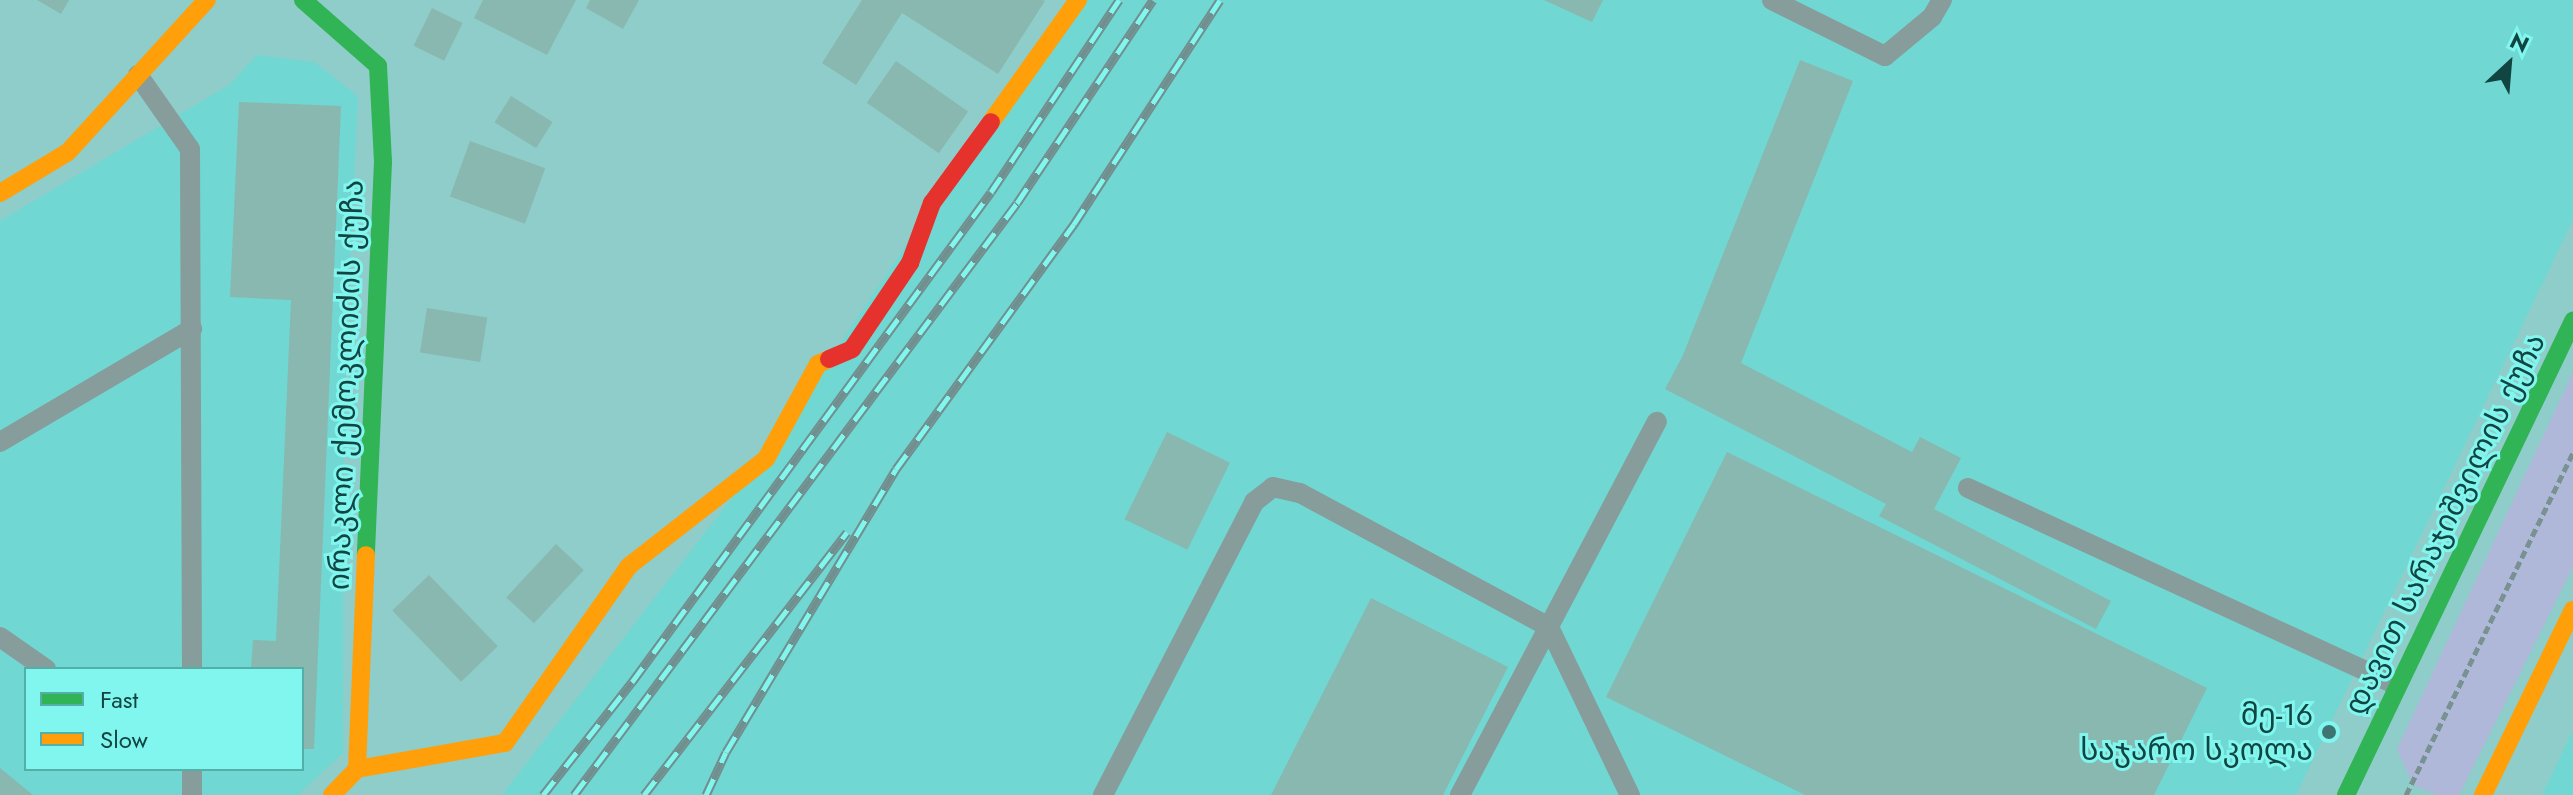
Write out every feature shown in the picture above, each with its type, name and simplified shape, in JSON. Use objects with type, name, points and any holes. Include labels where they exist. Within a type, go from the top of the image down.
[{"type":"street","points":[[0,193],[68,152],[207,0]]},
{"type":"street","name":"ირაკლი ქემოკლიძის ქუჩა","points":[[303,0],[378,66],[383,162],[357,769]]},
{"type":"street","points":[[332,795],[357,769],[505,743],[629,566],[766,459],[818,364],[852,349],[910,263],[932,203],[1078,0]]},
{"type":"street","name":"დავით სარაჯიშვილის ქუჩა","points":[[2346,795],[2573,321]]},
{"type":"street","points":[[2483,795],[2573,610]]},
{"type":"street","points":[[2362,764],[2373,785]]},
{"type":"lane","points":[[1772,0],[1885,56],[1932,17],[1942,0]]},
{"type":"lane","points":[[138,75],[190,149],[192,667]]},
{"type":"lane","points":[[0,442],[192,329]]},
{"type":"lane","points":[[1460,795],[1657,422]]},
{"type":"lane","points":[[1103,795],[1254,502],[1273,487],[1300,493],[1549,627],[1630,795]]},
{"type":"lane","points":[[1968,488],[2397,685]]},
{"type":"lane","points":[[0,637],[43,667]]},
{"type":"lane","points":[[191,771],[192,795]]},
{"type":"path","points":[[2406,795],[2573,453]]},
{"type":"shaded area","points":[[1071,0],[2573,0],[2573,220],[2296,795],[502,795],[765,455]]},
{"type":"shaded area","points":[[257,55],[314,62],[358,96],[344,399],[343,753],[298,795],[0,795],[0,221],[229,85]]},
{"type":"shaded area","points":[[2573,372],[2573,567],[2459,795],[2438,795],[2413,785],[2397,749]]},
{"type":"shaded area","points":[[2573,730],[2573,795],[2542,795]]},
{"type":"building","points":[[37,0],[69,0],[61,14]]},
{"type":"building","points":[[483,0],[576,0],[547,55],[474,18]]},
{"type":"building","points":[[590,0],[639,0],[623,29],[586,8]]},
{"type":"building","points":[[862,0],[1045,1],[998,74],[902,13],[856,85],[822,63]]},
{"type":"building","points":[[1544,0],[1603,0],[1592,22]]},
{"type":"building","points":[[432,8],[463,23],[444,61],[414,46]]},
{"type":"building","points":[[1800,60],[1853,81],[1741,363],[1912,452],[1920,437],[1961,458],[1934,509],[2111,601],[2096,629],[1879,516],[1886,504],[1665,389],[1683,355]]},
{"type":"building","points":[[896,61],[968,111],[939,153],[867,103]]},
{"type":"building","points":[[511,96],[553,122],[536,148],[495,122]]},
{"type":"building","points":[[239,102],[341,106],[314,749],[304,749],[304,667],[251,667],[253,640],[276,641],[291,300],[230,297]]},
{"type":"building","points":[[470,141],[545,168],[525,224],[450,196]]},
{"type":"building","points":[[427,308],[487,318],[480,362],[420,352]]},
{"type":"building","points":[[1167,432],[1230,463],[1187,550],[1124,519]]},
{"type":"building","points":[[1727,452],[2207,688],[2154,795],[1805,795],[1606,697]]},
{"type":"building","points":[[556,544],[584,570],[534,623],[506,597]]},
{"type":"building","points":[[429,575],[498,646],[461,682],[392,610]]},
{"type":"building","points":[[1371,598],[1508,667],[1443,795],[1271,795]]},
{"type":"building","points":[[0,768],[33,795],[0,795]]},
{"type":"railway","points":[[543,795],[632,682],[991,192],[1119,0]]},
{"type":"railway","points":[[574,795],[1017,203],[1153,0]]},
{"type":"railway","points":[[706,795],[726,752],[896,469],[1074,224],[1220,0]]},
{"type":"railway","points":[[644,795],[847,532]]},
{"type":"traffic: fast","points":[[303,0],[378,66],[383,162],[366,555]]},
{"type":"traffic: fast","points":[[2346,795],[2573,321]]},
{"type":"traffic: slow","points":[[0,193],[68,152],[207,0]]},
{"type":"traffic: slow","points":[[991,122],[1078,0]]},
{"type":"traffic: slow","points":[[357,769],[505,743],[629,566],[766,459],[818,364],[829,359]]},
{"type":"traffic: slow","points":[[332,795],[357,769],[366,555]]},
{"type":"traffic: slow","points":[[2483,795],[2573,610]]},
{"type":"traffic: jam","points":[[829,359],[852,349],[910,263],[932,203],[991,122]]},
{"type":"place","name":"მე-16 საჯარო სკოლა","points":[[2329,732]]}]
